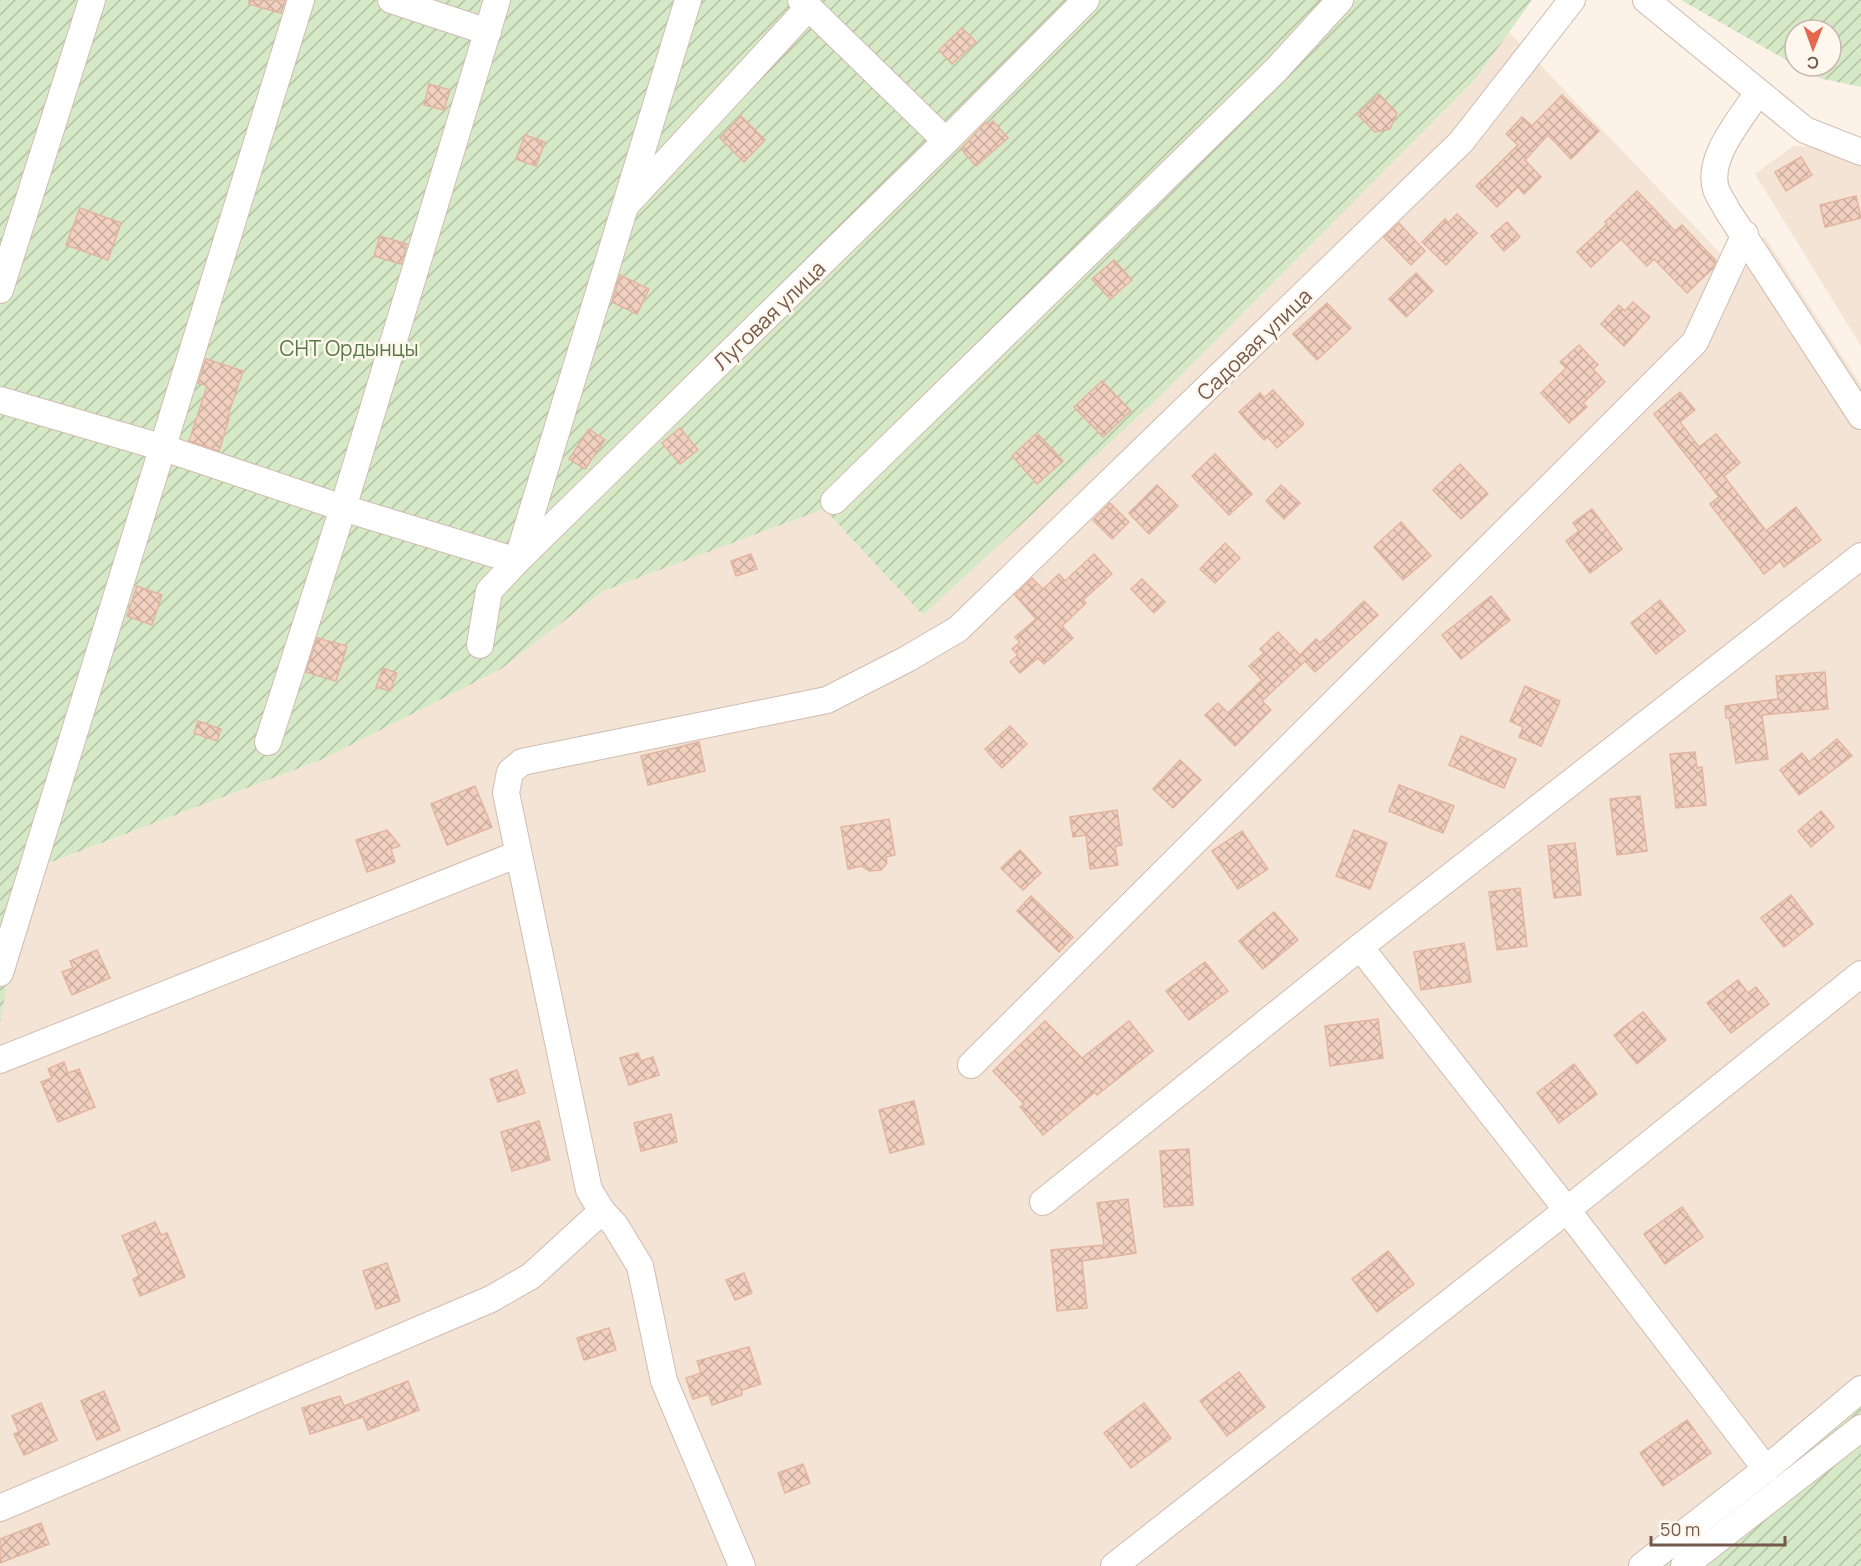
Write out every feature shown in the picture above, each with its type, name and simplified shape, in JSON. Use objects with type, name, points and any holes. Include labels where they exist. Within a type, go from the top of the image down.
[{"type":"street","points":[[0,290],[92,0]]},
{"type":"street","points":[[0,973],[301,0]]},
{"type":"street","points":[[391,0],[488,32]]},
{"type":"street","points":[[268,742],[343,508],[497,0]]},
{"type":"street","points":[[0,400],[164,448],[343,508],[517,561],[688,0]]},
{"type":"street","name":"Луговая улица","points":[[480,645],[489,591],[517,561],[946,141],[1086,0]]},
{"type":"street","points":[[834,501],[1275,71],[1340,0]]},
{"type":"street","name":"Садовая улица","points":[[742,1566],[664,1381],[640,1266],[615,1225],[602,1211],[589,1190],[506,793],[510,772],[522,762],[827,700],[958,629],[1453,151],[1572,0]]},
{"type":"street","points":[[1646,0],[1805,130],[1861,152]]},
{"type":"street","points":[[624,208],[805,4],[946,141]]},
{"type":"street","points":[[1758,92],[1721,149],[1713,167],[1716,188],[1727,210],[1745,234],[1861,416]]},
{"type":"street","points":[[971,1065],[1695,342],[1745,234]]},
{"type":"street","points":[[1043,1202],[1360,947],[1861,556]]},
{"type":"street","points":[[0,1060],[518,854]]},
{"type":"street","points":[[1360,947],[1567,1210],[1766,1469]]},
{"type":"street","points":[[1114,1566],[1567,1210],[1861,974]]},
{"type":"street","points":[[0,1508],[491,1299],[531,1276],[602,1211]]},
{"type":"street","points":[[1642,1566],[1766,1469],[1861,1389]]},
{"type":"street","points":[[1684,1566],[1861,1428]]},
{"type":"shaded area","points":[[1509,32],[1741,275],[1764,236],[1861,385],[1861,1405],[1653,1566],[0,1566],[0,1023],[27,872],[323,759],[501,669],[603,591],[824,509],[923,614],[1156,400],[1474,81]]},
{"type":"shaded area","points":[[1793,146],[1816,147],[1861,161],[1861,346],[1755,174]]},
{"type":"green space","name":"СНТ Ордынцы","points":[[0,0],[1532,0],[1474,81],[1156,400],[923,615],[824,509],[603,591],[501,669],[323,759],[28,871],[0,1023]]},
{"type":"green space","points":[[1681,0],[1861,0],[1861,87],[1819,78],[1843,78],[1843,18],[1783,18],[1783,58]]},
{"type":"green space","points":[[1861,1405],[1861,1566],[1653,1566]]},
{"type":"building","points":[[249,0],[285,0],[281,13],[249,4]]},
{"type":"building","points":[[962,28],[976,42],[952,64],[939,50]]},
{"type":"building","points":[[429,84],[450,90],[444,110],[424,105]]},
{"type":"building","points":[[1379,94],[1397,113],[1390,129],[1375,132],[1357,114]]},
{"type":"building","points":[[1562,95],[1599,131],[1571,159],[1548,135],[1525,160],[1541,177],[1524,194],[1518,187],[1497,207],[1476,186],[1518,145],[1506,134],[1522,117],[1532,126]]},
{"type":"building","points":[[741,116],[765,140],[744,162],[720,138]]},
{"type":"building","points":[[993,121],[1008,138],[976,166],[961,149],[986,122],[989,125]]},
{"type":"building","points":[[525,135],[545,142],[536,166],[516,159]]},
{"type":"building","points":[[1801,157],[1812,175],[1786,191],[1775,172]]},
{"type":"building","points":[[1637,191],[1675,231],[1682,225],[1716,261],[1713,268],[1687,293],[1654,259],[1647,266],[1621,239],[1591,267],[1577,252]]},
{"type":"building","points":[[1856,196],[1861,218],[1825,227],[1820,205]]},
{"type":"building","points":[[80,208],[121,223],[108,260],[66,245]]},
{"type":"building","points":[[1457,214],[1477,233],[1446,265],[1422,242],[1445,219],[1448,223]]},
{"type":"building","points":[[1507,222],[1520,237],[1504,251],[1491,236]]},
{"type":"building","points":[[1399,223],[1425,251],[1411,265],[1384,237]]},
{"type":"building","points":[[380,236],[407,244],[401,264],[374,256]]},
{"type":"building","points":[[1114,260],[1132,280],[1110,299],[1092,279]]},
{"type":"building","points":[[1416,273],[1433,291],[1406,317],[1389,299]]},
{"type":"building","points":[[620,275],[649,289],[637,314],[612,302]]},
{"type":"building","points":[[1633,302],[1650,317],[1624,346],[1601,324],[1619,305],[1625,311]]},
{"type":"building","points":[[1327,303],[1351,328],[1317,360],[1293,334]]},
{"type":"building","points":[[1579,345],[1598,365],[1593,369],[1605,382],[1583,403],[1587,407],[1569,423],[1541,393],[1566,368],[1560,362]]},
{"type":"building","points":[[206,359],[243,371],[227,418],[229,419],[219,451],[189,441],[207,386],[198,383]]},
{"type":"building","points":[[1102,381],[1131,411],[1103,437],[1074,407]]},
{"type":"building","points":[[1273,390],[1304,424],[1277,448],[1268,437],[1264,440],[1239,412],[1260,393],[1264,398]]},
{"type":"building","points":[[1680,392],[1695,410],[1680,422],[1699,447],[1716,434],[1740,463],[1724,476],[1766,531],[1796,507],[1821,540],[1784,567],[1780,561],[1764,574],[1710,504],[1719,497],[1654,414]]},
{"type":"building","points":[[680,428],[698,450],[680,464],[662,443]]},
{"type":"building","points":[[589,429],[605,440],[585,469],[569,459]]},
{"type":"building","points":[[1037,433],[1063,461],[1037,484],[1012,456]]},
{"type":"building","points":[[1215,454],[1252,494],[1229,515],[1192,476]]},
{"type":"building","points":[[1460,464],[1488,494],[1461,519],[1433,490]]},
{"type":"building","points":[[1157,485],[1178,506],[1149,534],[1129,513]]},
{"type":"building","points":[[1281,485],[1300,503],[1284,519],[1266,501]]},
{"type":"building","points":[[1110,503],[1129,522],[1112,539],[1093,520]]},
{"type":"building","points":[[1592,509],[1622,549],[1590,573],[1566,541],[1579,531],[1573,523]]},
{"type":"building","points":[[1401,522],[1431,556],[1403,580],[1374,547]]},
{"type":"building","points":[[1225,543],[1240,558],[1215,583],[1200,569]]},
{"type":"building","points":[[751,554],[757,569],[736,576],[731,561]]},
{"type":"building","points":[[1094,554],[1112,574],[1083,600],[1086,603],[1062,626],[1073,638],[1044,664],[1038,658],[1020,673],[1010,662],[1018,655],[1012,649],[1020,642],[1015,637],[1036,619],[1015,595],[1032,578],[1043,589],[1059,574],[1065,581]]},
{"type":"building","points":[[1142,579],[1165,602],[1154,613],[1131,589]]},
{"type":"building","points":[[137,586],[162,595],[152,625],[127,616]]},
{"type":"building","points":[[1491,596],[1510,620],[1461,659],[1442,635]]},
{"type":"building","points":[[1660,600],[1685,631],[1656,654],[1631,623]]},
{"type":"building","points":[[1364,601],[1378,615],[1315,672],[1305,661],[1262,701],[1271,710],[1235,746],[1205,715],[1218,703],[1228,713],[1262,680],[1249,666],[1264,653],[1260,649],[1278,632],[1300,655],[1316,639],[1320,643]]},
{"type":"building","points":[[317,638],[347,646],[336,681],[306,672]]},
{"type":"building","points":[[383,668],[397,673],[390,691],[376,687]]},
{"type":"building","points":[[1825,672],[1828,709],[1762,715],[1768,759],[1736,763],[1725,706],[1778,699],[1776,676]]},
{"type":"building","points":[[1525,686],[1560,701],[1541,746],[1519,737],[1523,727],[1510,721]]},
{"type":"building","points":[[198,721],[221,729],[217,741],[194,733]]},
{"type":"building","points":[[1010,726],[1027,744],[1002,768],[985,749]]},
{"type":"building","points":[[1461,736],[1516,759],[1504,788],[1449,765]]},
{"type":"building","points":[[1837,739],[1852,756],[1799,795],[1780,770],[1802,753],[1809,762]]},
{"type":"building","points":[[699,742],[705,771],[648,785],[641,756]]},
{"type":"building","points":[[1695,752],[1697,768],[1702,767],[1706,805],[1676,808],[1670,754]]},
{"type":"building","points":[[1180,760],[1201,780],[1173,808],[1153,789]]},
{"type":"building","points":[[1399,785],[1454,806],[1443,833],[1389,811]]},
{"type":"building","points":[[475,786],[492,827],[447,845],[431,804]]},
{"type":"building","points":[[1640,796],[1647,851],[1617,855],[1610,799]]},
{"type":"building","points":[[1117,810],[1122,845],[1115,846],[1118,865],[1090,869],[1086,835],[1073,837],[1070,817]]},
{"type":"building","points":[[1821,811],[1834,827],[1811,847],[1798,831]]},
{"type":"building","points":[[889,819],[895,855],[886,857],[887,863],[881,870],[869,871],[862,866],[848,869],[841,827]]},
{"type":"building","points":[[387,830],[400,846],[391,849],[395,862],[367,872],[356,840]]},
{"type":"building","points":[[1354,830],[1387,843],[1370,889],[1336,876]]},
{"type":"building","points":[[1242,831],[1268,869],[1238,889],[1212,851]]},
{"type":"building","points":[[1575,843],[1581,895],[1554,898],[1548,846]]},
{"type":"building","points":[[1020,850],[1041,873],[1023,890],[1001,868]]},
{"type":"building","points":[[1520,888],[1527,946],[1497,950],[1489,892]]},
{"type":"building","points":[[1791,895],[1813,924],[1784,947],[1761,918]]},
{"type":"building","points":[[1031,896],[1073,937],[1059,952],[1017,911]]},
{"type":"building","points":[[1274,912],[1298,940],[1263,969],[1239,941]]},
{"type":"building","points":[[1464,943],[1471,982],[1421,990],[1414,952]]},
{"type":"building","points":[[97,950],[110,978],[72,995],[62,972],[73,968],[70,961]]},
{"type":"building","points":[[1205,962],[1228,991],[1189,1020],[1166,991]]},
{"type":"building","points":[[1738,980],[1748,993],[1756,987],[1769,1004],[1731,1033],[1707,1003]]},
{"type":"building","points":[[1643,1012],[1666,1040],[1637,1064],[1614,1035]]},
{"type":"building","points":[[1378,1019],[1383,1058],[1330,1066],[1325,1026]]},
{"type":"building","points":[[1045,1021],[1082,1058],[1129,1021],[1153,1051],[1097,1095],[1095,1092],[1043,1135],[1020,1107],[1024,1104],[993,1071]]},
{"type":"building","points":[[638,1053],[641,1061],[653,1057],[659,1075],[629,1085],[620,1058]]},
{"type":"building","points":[[64,1062],[68,1073],[79,1069],[95,1107],[58,1122],[41,1082],[52,1078],[48,1069]]},
{"type":"building","points":[[1574,1064],[1597,1094],[1559,1123],[1537,1093]]},
{"type":"building","points":[[517,1070],[525,1093],[498,1102],[490,1079]]},
{"type":"building","points":[[914,1101],[924,1144],[890,1153],[879,1110]]},
{"type":"building","points":[[671,1114],[677,1142],[641,1151],[634,1123]]},
{"type":"building","points":[[539,1121],[550,1160],[512,1171],[501,1132]]},
{"type":"building","points":[[1189,1149],[1193,1205],[1164,1207],[1160,1151]]},
{"type":"building","points":[[1128,1199],[1136,1253],[1082,1261],[1087,1308],[1057,1311],[1051,1250],[1104,1245],[1097,1203]]},
{"type":"building","points":[[1682,1207],[1703,1237],[1665,1264],[1644,1234]]},
{"type":"building","points":[[155,1222],[161,1235],[167,1233],[185,1277],[140,1296],[133,1279],[139,1276],[122,1236]]},
{"type":"building","points":[[1388,1251],[1414,1284],[1377,1312],[1352,1279]]},
{"type":"building","points":[[387,1263],[400,1301],[376,1309],[363,1271]]},
{"type":"building","points":[[744,1273],[752,1293],[735,1300],[726,1280]]},
{"type":"building","points":[[609,1328],[616,1350],[584,1360],[577,1338]]},
{"type":"building","points":[[749,1347],[761,1384],[742,1390],[742,1395],[712,1405],[709,1394],[693,1399],[686,1378],[701,1373],[697,1361]]},
{"type":"building","points":[[1239,1372],[1265,1407],[1227,1436],[1200,1401]]},
{"type":"building","points":[[408,1381],[419,1410],[368,1430],[363,1417],[310,1434],[302,1408],[340,1396],[344,1406]]},
{"type":"building","points":[[104,1391],[120,1430],[97,1440],[81,1401]]},
{"type":"building","points":[[41,1403],[57,1440],[24,1455],[14,1434],[19,1432],[12,1416]]},
{"type":"building","points":[[1144,1403],[1171,1438],[1131,1468],[1104,1433]]},
{"type":"building","points":[[1687,1420],[1711,1453],[1663,1486],[1640,1453]]},
{"type":"building","points":[[803,1464],[810,1483],[785,1493],[778,1473]]},
{"type":"building","points":[[41,1523],[49,1544],[0,1563],[0,1539]]}]
